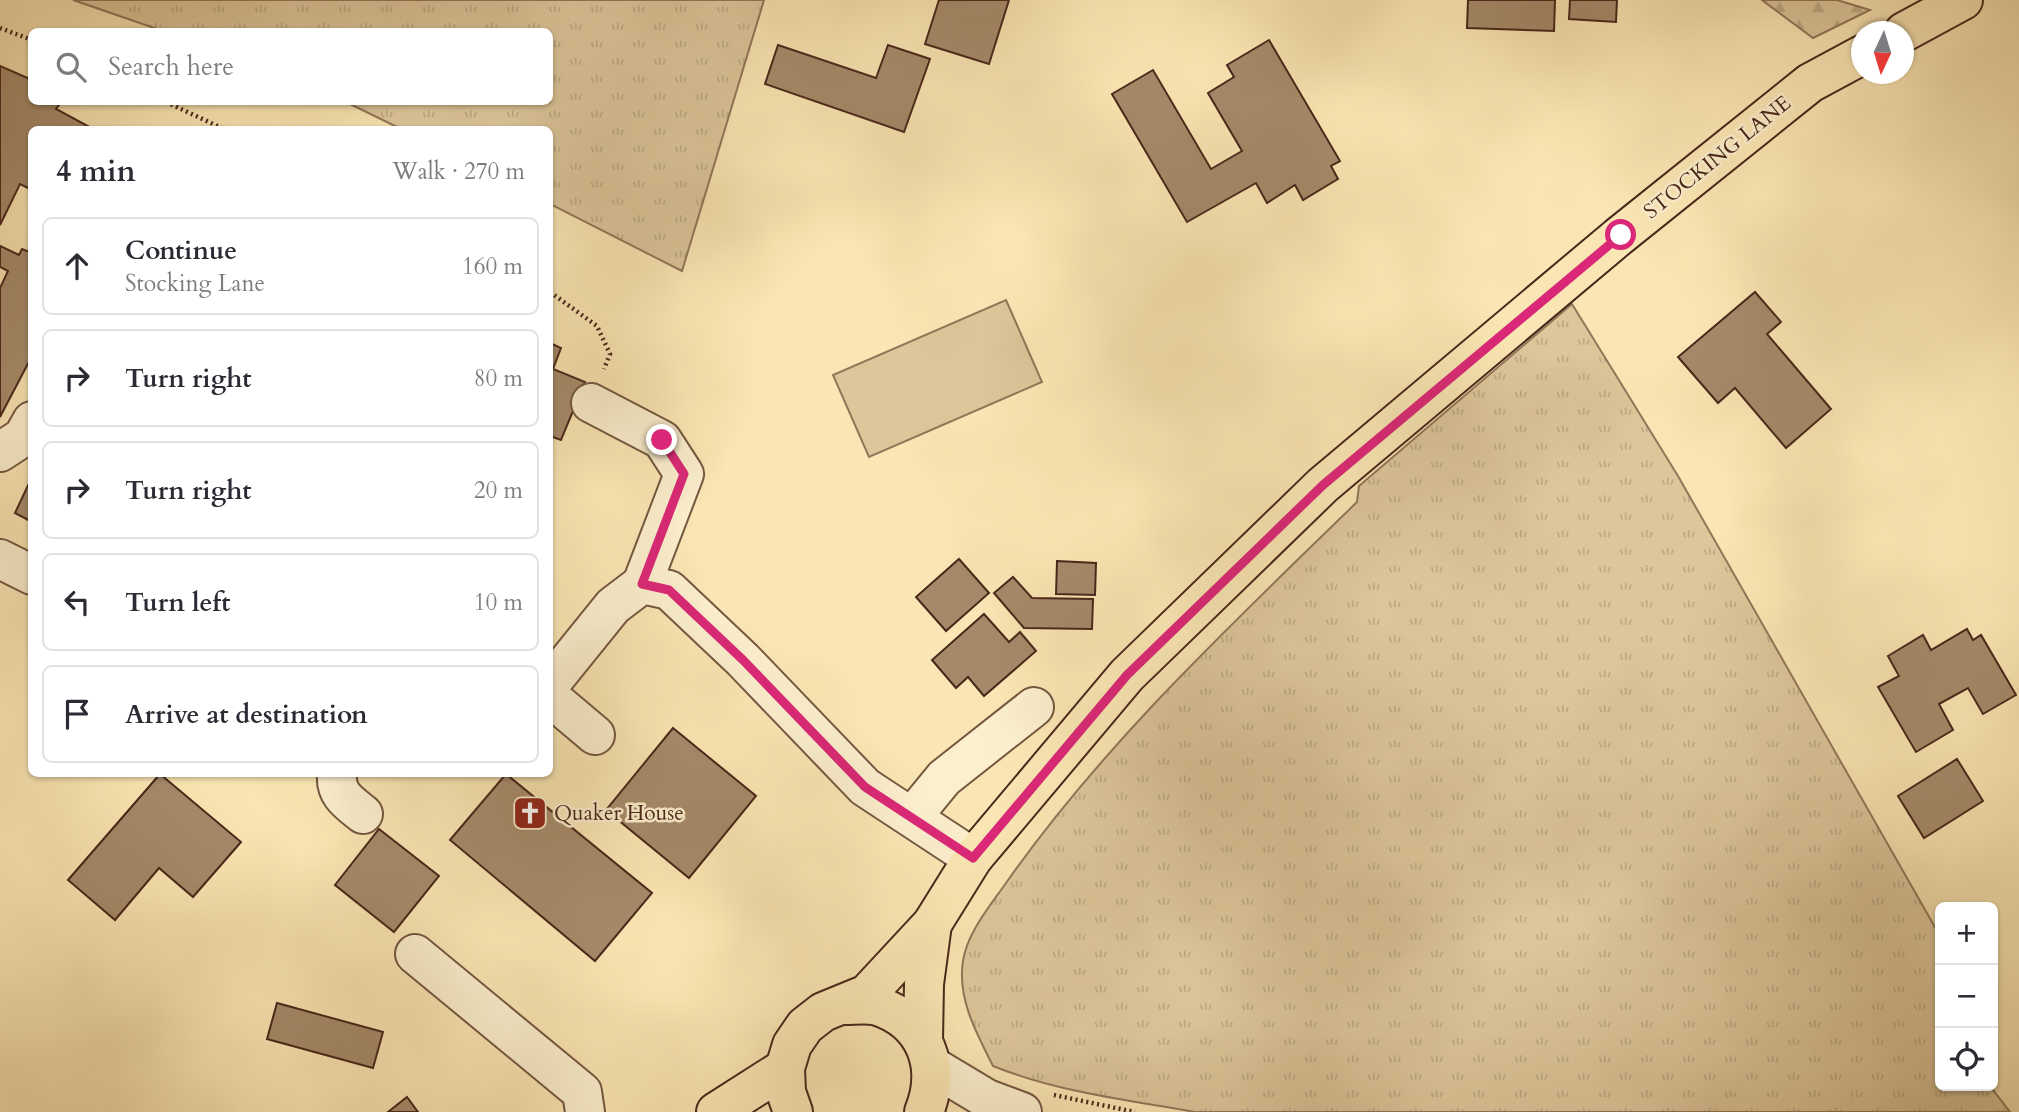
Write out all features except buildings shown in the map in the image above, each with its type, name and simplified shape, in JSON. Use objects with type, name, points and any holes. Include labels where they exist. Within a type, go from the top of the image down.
[{"type":"main road","points":[[1914,26],[1963,0]]},
{"type":"main road","name":"STOCKING LANE","points":[[785,1068],[792,1045],[805,1026],[823,1012],[867,994],[932,924],[973,858],[1127,675],[1323,485],[1618,237],[1810,83],[1851,60]]},
{"type":"main road","name":"STOCKING LANE","points":[[924,1112],[932,1093],[924,984],[932,924]]},
{"type":"main road","points":[[845,1004],[876,1005],[903,1018],[928,1053]]},
{"type":"main road","points":[[716,1112],[785,1068]]},
{"type":"main road","points":[[785,1068],[786,1092],[793,1112]]},
{"type":"street","points":[[553,680],[613,606],[642,584],[684,474],[662,440],[591,403]]},
{"type":"street","points":[[0,452],[23,437],[28,428]]},
{"type":"street","points":[[0,559],[28,573]]},
{"type":"street","points":[[642,584],[669,590],[743,660],[865,787],[973,858]]},
{"type":"street","points":[[553,700],[595,735]]},
{"type":"street","points":[[912,817],[944,778],[1034,707]]},
{"type":"street","points":[[337,777],[336,783],[342,797],[363,814]]},
{"type":"street","points":[[415,954],[582,1092],[585,1112]]},
{"type":"street","points":[[928,1053],[987,1099],[1035,1103]]},
{"type":"path","points":[[0,28],[28,38]]},
{"type":"path","points":[[172,105],[217,126]]},
{"type":"path","points":[[553,294],[597,326],[610,354],[591,403]]},
{"type":"path","points":[[1035,1103],[1135,1112]]},
{"type":"green space","points":[[73,0],[764,0],[682,271],[553,206],[553,126],[395,126],[352,105],[553,105],[553,28],[154,28]]},
{"type":"green space","points":[[1762,0],[1837,0],[1870,10],[1813,38]]},
{"type":"green space","points":[[1006,300],[1042,382],[869,457],[833,375]]},
{"type":"green space","points":[[1572,304],[1678,476],[1935,927],[1935,1091],[1994,1091],[2010,1112],[1195,1112],[1067,1089],[993,1066],[975,1029],[963,989],[965,951],[980,920],[1044,831],[1085,781],[1172,685],[1357,502],[1359,486]]},
{"type":"place","name":"Quaker House","points":[[530,813]]},
{"type":"route","points":[[662,440],[684,474],[642,584],[669,590],[743,660],[865,787],[973,858],[1127,675],[1323,485],[1621,235]]}]
